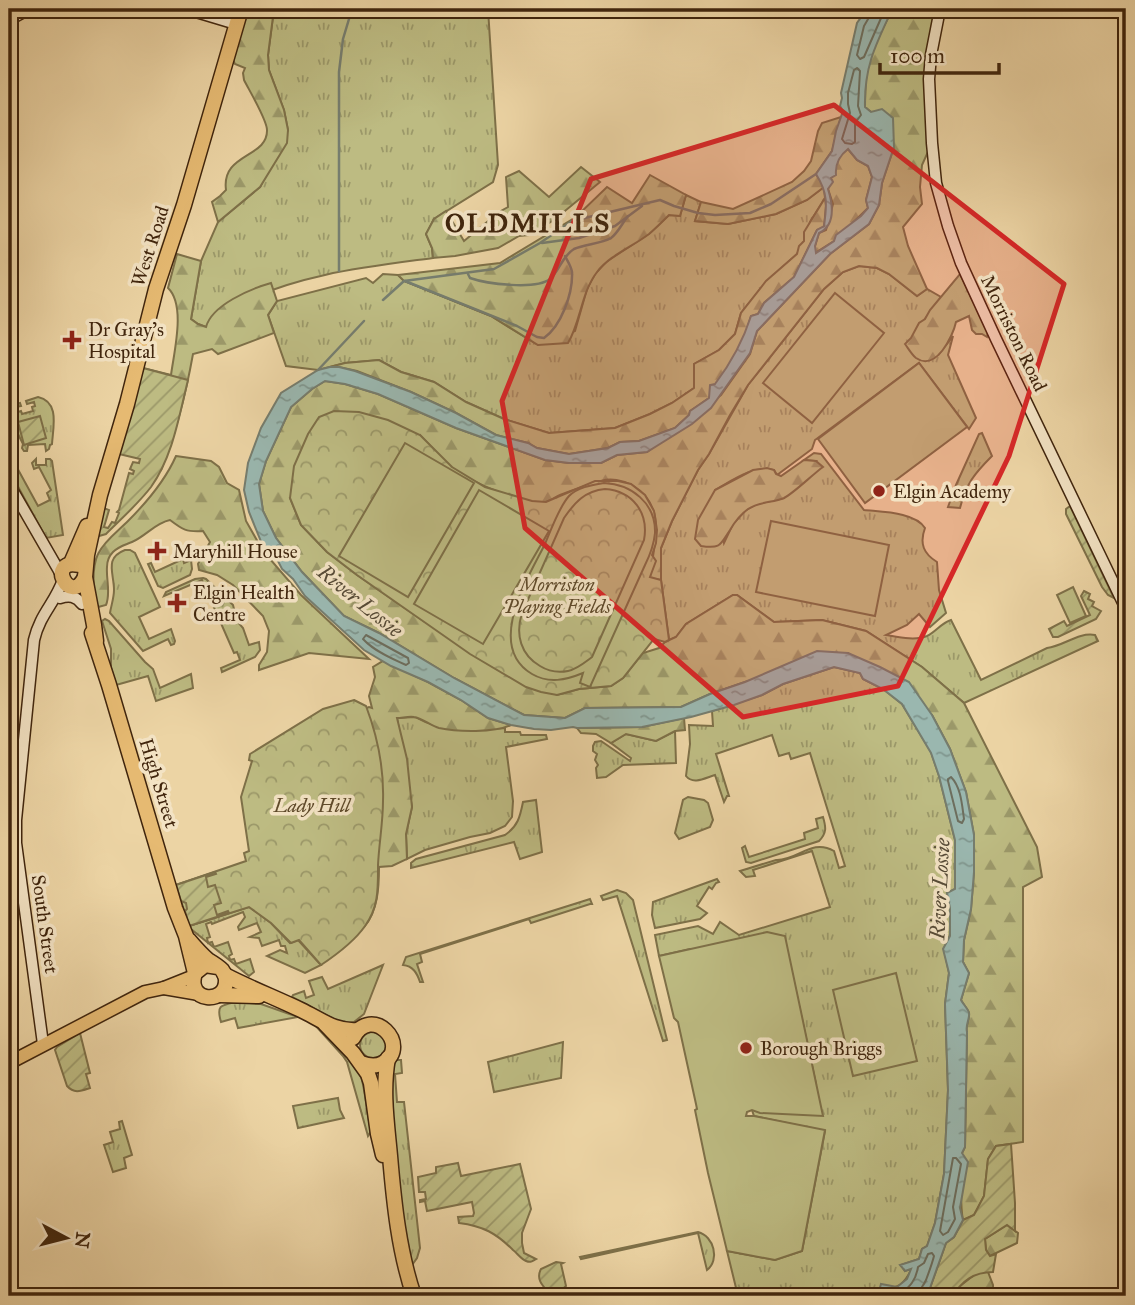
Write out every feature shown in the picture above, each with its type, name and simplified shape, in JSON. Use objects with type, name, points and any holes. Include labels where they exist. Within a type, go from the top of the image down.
[{"type":"highway","name":"West Road","points":[[73,576],[127,404],[156,289],[184,205],[241,9]]},
{"type":"highway","name":"High Street","points":[[73,576],[96,641]]},
{"type":"highway","name":"High Street","points":[[73,576],[96,641],[175,908],[186,936],[194,975]]},
{"type":"highway","name":"High Street","points":[[186,936],[221,971],[325,1024]]},
{"type":"highway","points":[[219,995],[226,984],[221,971],[205,965],[194,975],[193,984],[199,994],[210,998],[219,995],[268,996]]},
{"type":"highway","points":[[325,1024],[349,1031],[367,1025],[384,1028],[393,1044],[388,1058],[384,1101],[401,1241],[414,1296]]},
{"type":"highway","points":[[325,1024],[368,1074],[377,1134],[391,1175]]},
{"type":"highway","points":[[358,1030],[352,1041],[357,1058],[373,1066],[388,1058]]},
{"type":"main road","points":[[9,1063],[145,992],[163,988],[194,975]]},
{"type":"main road","points":[[163,988],[199,994]]},
{"type":"street","points":[[9,20],[29,9]]},
{"type":"street","points":[[186,9],[236,24]]},
{"type":"street","name":"Morriston Road","points":[[940,9],[931,55],[930,103],[936,183],[953,239],[961,263],[1126,609]]},
{"type":"street","points":[[9,484],[47,552],[73,576]]},
{"type":"street","name":"South Street","points":[[43,1044],[16,843],[16,820],[34,640],[40,622],[73,576]]},
{"type":"street","points":[[55,601],[73,596],[82,604]]},
{"type":"highlighted area","points":[[834,105],[1064,284],[1009,456],[898,686],[743,717],[525,528],[502,401],[591,179]]},
{"type":"green space","points":[[247,9],[274,9],[268,55],[269,70],[284,110],[288,130],[287,143],[260,187],[218,222],[212,202],[226,190],[226,178],[230,169],[260,146],[267,130],[244,80],[245,68],[235,64],[232,58]]},
{"type":"green space","points":[[274,9],[488,9],[498,165],[493,182],[434,219],[426,234],[433,258],[333,273],[284,286],[237,305],[206,327],[191,319],[201,261],[218,222],[260,187],[288,130],[284,110],[269,70],[268,55]]},
{"type":"green space","points":[[894,9],[940,9],[931,55],[932,143],[922,165],[922,204],[903,227],[908,246],[927,289],[917,296],[889,274],[877,268],[859,266],[843,272],[824,289],[748,385],[698,470],[661,548],[661,580],[650,578],[655,515],[644,494],[632,485],[617,480],[605,480],[545,502],[523,500],[482,485],[458,472],[420,435],[290,498],[301,525],[327,552],[357,575],[425,622],[557,695],[579,689],[611,686],[623,678],[643,653],[659,648],[676,637],[686,624],[737,595],[774,622],[822,620],[866,631],[922,667],[964,703],[1037,847],[1042,877],[1023,887],[1023,1142],[996,1146],[988,1159],[984,1196],[974,1215],[963,1220],[962,1153],[965,1147],[969,1013],[961,1000],[969,973],[963,962],[964,940],[971,909],[974,835],[966,792],[950,749],[932,715],[848,653],[745,682],[681,707],[585,708],[565,718],[524,715],[344,616],[302,572],[276,538],[263,511],[259,484],[266,461],[291,407],[325,381],[378,394],[456,428],[545,460],[601,463],[617,455],[647,452],[721,395],[750,354],[757,331],[830,254],[869,224],[879,205],[882,183],[894,147],[865,107],[866,79],[873,50]]},
{"type":"green space","points":[[841,117],[832,151],[816,174],[824,187],[807,200],[776,214],[728,224],[695,221],[701,202],[733,209],[792,182],[811,161],[822,123]]},
{"type":"green space","points":[[848,149],[857,160],[868,166],[872,177],[866,200],[868,208],[834,241],[815,253],[819,233],[826,230],[833,204],[828,189],[831,178],[840,155]]},
{"type":"green space","points":[[581,167],[600,182],[554,220],[529,235],[519,236],[498,248],[433,258],[426,234],[434,219],[446,211],[464,241],[508,207],[506,177],[519,171],[549,197]]},
{"type":"green space","points":[[650,175],[686,195],[680,216],[669,215],[649,234],[602,266],[588,289],[568,343],[538,345],[491,316],[404,281],[398,275],[500,263],[576,217],[607,187],[632,203]]},
{"type":"green space","points":[[824,187],[825,198],[810,222],[797,254],[766,282],[741,313],[735,334],[719,350],[694,364],[694,388],[672,403],[615,428],[549,433],[504,419],[466,402],[434,382],[401,372],[379,360],[345,363],[318,370],[286,366],[268,315],[277,301],[366,278],[373,283],[383,274],[398,275],[404,281],[491,316],[538,345],[575,331],[587,289],[595,274],[606,262],[650,233],[669,215],[680,216],[686,195],[701,202],[695,221],[728,224],[776,214],[807,200]]},
{"type":"green space","points":[[825,198],[824,227],[817,230],[794,277],[764,303],[758,314],[751,316],[745,336],[709,398],[690,411],[675,428],[639,441],[620,442],[608,448],[569,454],[537,448],[496,435],[411,392],[357,371],[330,367],[379,360],[401,372],[434,382],[466,402],[504,419],[549,433],[615,428],[672,403],[694,388],[694,364],[719,350],[735,334],[741,313],[766,281],[797,254],[804,241],[804,232]]},
{"type":"green space","points":[[177,254],[201,261],[191,319],[198,324],[206,327],[224,305],[253,289],[271,283],[277,301],[268,315],[274,333],[218,354],[212,349],[193,354],[180,413],[161,470],[139,463],[172,420],[143,368],[171,375],[178,317],[173,296],[168,288]]},
{"type":"green space","points":[[859,266],[877,268],[889,274],[917,296],[927,289],[941,297],[925,319],[939,354],[953,336],[948,355],[976,418],[969,429],[919,363],[815,440],[812,449],[777,475],[774,470],[758,470],[743,474],[715,490],[724,543],[733,524],[746,510],[757,504],[784,498],[816,461],[804,460],[814,453],[821,454],[864,510],[906,516],[925,528],[923,544],[929,556],[937,562],[939,590],[946,613],[930,627],[919,614],[907,625],[886,635],[922,637],[951,620],[981,680],[1047,648],[1077,637],[1095,635],[1098,641],[964,703],[922,667],[866,631],[822,620],[774,622],[737,595],[686,624],[676,637],[669,640],[661,580],[661,548],[672,521],[698,470],[748,385],[824,289],[843,272]]},
{"type":"green space","points":[[960,274],[988,332],[987,337],[972,330],[969,316],[956,322],[951,336],[937,356],[923,361],[916,358],[905,344]]},
{"type":"green space","points":[[835,293],[884,333],[812,423],[763,383]]},
{"type":"green space","points":[[919,363],[967,427],[865,503],[818,439]]},
{"type":"green space","points":[[143,368],[188,380],[178,422],[165,462],[151,487],[106,534],[99,536],[104,508],[109,510],[104,527],[108,528],[112,522],[115,523],[119,513],[117,512],[129,473],[133,474],[134,471],[130,469],[133,462],[139,463],[140,459],[119,454]]},
{"type":"green space","points":[[38,397],[50,404],[54,416],[52,444],[46,451],[45,444],[28,445],[27,451],[24,451],[18,434],[13,432],[18,429],[9,414],[9,406],[20,403],[21,406],[16,407],[22,414],[33,411],[34,402],[27,404],[26,401]]},
{"type":"green space","name":"Morriston Playing Fields","points":[[334,411],[359,412],[388,420],[420,435],[452,467],[485,487],[532,501],[546,502],[595,481],[631,484],[645,495],[654,511],[657,530],[652,555],[656,561],[650,577],[661,580],[669,640],[665,642],[654,639],[623,678],[611,686],[579,689],[557,695],[526,687],[470,654],[357,575],[327,552],[301,525],[290,498],[294,466],[319,417]]},
{"type":"green space","points":[[40,416],[46,438],[24,445],[18,422]]},
{"type":"green space","points":[[982,433],[992,456],[972,480],[960,508],[948,507],[979,434]]},
{"type":"green space","points":[[405,443],[474,483],[408,597],[339,556]]},
{"type":"green space","points":[[9,453],[38,506],[50,500],[47,493],[51,490],[39,467],[34,469],[32,463],[36,459],[36,465],[46,465],[46,459],[52,461],[63,535],[46,538],[9,470]]},
{"type":"green space","points":[[176,456],[211,461],[219,467],[227,483],[239,490],[246,521],[263,551],[301,595],[369,659],[309,653],[259,670],[267,652],[269,631],[263,616],[233,585],[217,575],[199,570],[198,564],[210,542],[203,531],[185,530],[170,520],[112,554],[107,565],[106,605],[98,607],[94,581],[98,554],[107,540],[155,491]]},
{"type":"green space","points":[[804,460],[816,461],[823,467],[784,498],[748,509],[719,545],[701,546],[695,539],[698,520],[715,490],[753,470],[767,468],[781,476]]},
{"type":"green space","points":[[604,483],[632,491],[646,504],[654,522],[655,533],[649,557],[590,687],[580,683],[583,673],[558,680],[538,677],[518,662],[512,647],[514,611],[569,496],[585,487]],"holes":[[[605,489],[624,494],[637,505],[644,521],[644,540],[592,657],[568,671],[546,669],[533,661],[521,644],[519,629],[522,613],[568,512],[581,498],[592,492]]]},
{"type":"green space","points":[[479,490],[549,531],[483,644],[414,604]]},
{"type":"green space","points":[[1070,506],[1114,598],[1102,587],[1066,514],[1066,509]]},
{"type":"green space","points":[[771,521],[889,545],[875,616],[756,592]]},
{"type":"green space","points":[[125,550],[135,553],[160,607],[139,617],[149,639],[171,629],[174,644],[171,645],[168,639],[143,651],[110,613],[114,593],[112,562],[118,553]]},
{"type":"green space","points":[[183,559],[184,563],[191,560],[190,575],[163,588],[158,586],[148,564],[151,563],[155,572]]},
{"type":"green space","points":[[203,578],[233,605],[231,614],[243,628],[249,645],[259,642],[260,650],[255,657],[222,672],[221,668],[240,660],[237,652],[234,653],[202,580],[164,596],[166,592]]},
{"type":"green space","points":[[1073,587],[1086,616],[1070,623],[1057,595]]},
{"type":"green space","points":[[1084,591],[1090,594],[1088,599],[1094,602],[1092,606],[1101,611],[1096,619],[1053,637],[1049,629],[1064,621],[1067,626],[1090,615],[1081,596]]},
{"type":"green space","points":[[105,619],[153,669],[160,688],[191,674],[193,688],[156,701],[148,676],[116,685],[111,668],[111,649],[102,621]]},
{"type":"green space","points":[[383,661],[428,682],[488,718],[511,725],[486,731],[456,730],[439,728],[414,717],[397,718],[407,759],[412,807],[406,834],[407,859],[392,866],[379,867],[378,891],[369,921],[342,946],[364,709],[372,708],[369,696],[375,677],[373,667]]},
{"type":"green space","points":[[834,667],[860,673],[863,679],[883,689],[902,704],[931,752],[955,840],[955,889],[947,893],[950,936],[944,949],[949,973],[945,1004],[948,1090],[944,1174],[935,1223],[927,1246],[922,1249],[919,1259],[901,1265],[905,1271],[912,1268],[899,1285],[873,1296],[738,1296],[727,1251],[775,1260],[802,1251],[825,1131],[754,1116],[752,1110],[816,1084],[789,959],[690,949],[659,956],[655,935],[698,926],[713,934],[720,922],[739,935],[830,907],[812,851],[753,870],[755,876],[746,877],[740,871],[818,847],[834,851],[839,868],[845,866],[810,753],[791,759],[789,753],[779,756],[772,735],[716,754],[729,796],[724,802],[715,775],[696,780],[686,776],[690,744],[689,725],[713,726],[712,711]]},
{"type":"green space","name":"Lady Hill","points":[[354,700],[366,706],[370,717],[379,753],[383,789],[377,897],[370,919],[361,932],[321,965],[299,940],[291,943],[271,923],[249,907],[189,926],[176,885],[246,861],[244,853],[249,851],[241,797],[252,761],[249,760],[250,754],[323,709]]},
{"type":"green space","points":[[415,717],[447,728],[505,728],[505,732],[546,735],[547,739],[506,747],[513,801],[512,817],[505,826],[490,833],[425,850],[407,859],[406,834],[412,807],[397,718]]},
{"type":"green space","points":[[684,718],[685,730],[675,731],[656,741],[626,734],[611,743],[596,734],[581,733],[577,728],[642,727]]},
{"type":"green space","points":[[675,731],[676,763],[623,765],[606,777],[597,778],[597,754],[593,751],[595,742],[601,741],[630,761],[631,758],[611,743],[626,734],[656,741]]},
{"type":"green space","points":[[688,797],[708,803],[713,820],[710,827],[679,839],[675,833],[683,800]]},
{"type":"green space","points":[[536,800],[542,852],[520,859],[514,842],[411,868],[411,863],[416,859],[505,835],[518,821],[523,802]]},
{"type":"green space","points":[[823,817],[825,830],[819,841],[751,863],[746,862],[742,848],[745,846],[749,857],[805,839],[804,833],[818,828],[816,819]]},
{"type":"green space","points":[[215,872],[216,874],[206,877],[208,887],[215,885],[221,903],[214,905],[217,915],[228,911],[229,913],[189,926],[186,903],[181,901],[176,885]]},
{"type":"green space","points":[[717,879],[719,882],[712,889],[709,887],[697,906],[707,913],[700,919],[655,928],[653,902]]},
{"type":"green space","points":[[617,890],[626,893],[633,900],[667,1040],[663,1041],[617,896],[603,900],[601,896]]},
{"type":"green space","points":[[590,899],[592,904],[531,923],[529,919],[420,954],[422,962],[417,964],[423,982],[420,982],[412,968],[403,965],[406,957]]},
{"type":"green space","points":[[249,907],[271,923],[290,943],[298,940],[321,965],[305,973],[267,956],[280,950],[287,953],[285,946],[281,946],[279,940],[262,946],[259,938],[250,937],[261,932],[257,923],[239,930],[238,927],[245,917],[243,912],[206,924],[210,937],[207,938],[208,943],[189,926]]},
{"type":"green space","name":"Borough Briggs","points":[[767,932],[785,936],[823,1116],[760,1113],[752,1110],[747,1112],[746,1116],[825,1130],[802,1251],[775,1260],[727,1251],[708,1173],[678,1022],[674,1018],[659,956]]},
{"type":"green space","points":[[212,942],[214,947],[228,942],[232,954],[229,956],[230,960],[234,959],[236,964],[250,959],[254,972],[249,976],[208,943]]},
{"type":"green space","points":[[383,965],[364,1014],[354,1022],[338,1021],[292,997],[304,991],[306,998],[314,995],[309,981],[322,977],[328,989]]},
{"type":"green space","points":[[896,973],[917,1061],[853,1076],[833,990]]},
{"type":"green space","points":[[236,1002],[261,1004],[298,1017],[238,1028],[235,1018],[221,1022],[221,1007]]},
{"type":"green space","points":[[314,1024],[342,1050],[359,1073],[371,1131],[368,1136],[347,1062]]},
{"type":"green space","points":[[373,1032],[382,1036],[386,1045],[382,1054],[373,1058],[364,1054],[360,1045],[364,1036]]},
{"type":"green space","points":[[80,1033],[90,1073],[86,1074],[90,1088],[78,1091],[67,1086],[55,1050]]},
{"type":"green space","points":[[563,1042],[561,1078],[494,1092],[488,1062]]},
{"type":"green space","points":[[401,1060],[402,1073],[395,1074],[397,1102],[404,1102],[420,1248],[412,1265],[389,1113],[394,1062]]},
{"type":"green space","points":[[338,1098],[344,1118],[298,1128],[293,1106]]},
{"type":"green space","points":[[122,1121],[132,1155],[124,1158],[126,1168],[113,1172],[104,1145],[113,1142],[110,1132],[120,1129],[119,1122]]},
{"type":"green space","points":[[1011,1144],[1015,1231],[1007,1225],[985,1239],[986,1250],[990,1256],[996,1254],[993,1272],[969,1278],[952,1296],[939,1296],[930,1288],[946,1243],[954,1237],[963,1220],[974,1215],[984,1196],[988,1159],[996,1146]]},
{"type":"green space","points":[[458,1163],[461,1176],[520,1164],[531,1209],[522,1233],[522,1243],[524,1253],[536,1259],[526,1261],[489,1231],[459,1223],[458,1217],[473,1216],[472,1202],[427,1211],[425,1201],[420,1202],[426,1199],[425,1192],[419,1192],[418,1177],[436,1173],[436,1167]]},
{"type":"green space","points":[[1007,1225],[1018,1233],[1017,1243],[990,1256],[986,1250],[985,1239]]},
{"type":"green space","points":[[698,1232],[708,1238],[713,1249],[713,1260],[707,1270],[698,1233],[581,1259],[580,1257]]},
{"type":"green space","points":[[556,1262],[563,1263],[561,1264],[566,1286],[552,1296],[541,1283],[539,1273],[541,1269]]},
{"type":"green space","points":[[978,1272],[988,1272],[993,1285],[993,1296],[952,1296],[960,1286]]},
{"type":"water","points":[[867,9],[894,9],[875,47],[865,93],[865,107],[871,112],[882,109],[893,118],[894,147],[882,183],[879,205],[869,224],[830,254],[757,331],[750,353],[711,408],[692,424],[647,452],[617,455],[601,463],[569,463],[545,460],[456,428],[378,394],[325,381],[291,407],[266,461],[259,484],[263,511],[276,538],[302,572],[344,616],[524,715],[565,718],[585,708],[681,707],[817,651],[848,653],[909,682],[932,715],[950,749],[966,792],[974,835],[971,909],[964,940],[963,962],[969,973],[961,1000],[969,1015],[965,1147],[962,1153],[968,1162],[960,1208],[963,1220],[954,1237],[946,1243],[930,1288],[922,1296],[873,1296],[879,1291],[881,1284],[897,1287],[907,1279],[911,1269],[905,1271],[900,1265],[919,1259],[922,1249],[927,1246],[935,1223],[944,1174],[948,1090],[945,1004],[949,973],[943,949],[950,936],[947,893],[955,889],[955,840],[931,753],[902,704],[883,689],[863,679],[860,673],[834,667],[783,684],[734,705],[642,727],[573,727],[551,730],[511,725],[488,718],[461,700],[364,650],[305,596],[262,544],[249,512],[244,490],[248,463],[261,428],[281,393],[318,370],[330,367],[355,371],[411,392],[496,435],[537,448],[569,454],[608,448],[620,442],[639,441],[675,428],[690,411],[709,398],[710,385],[715,384],[731,360],[751,316],[758,314],[764,303],[794,277],[817,230],[824,226],[826,199],[816,174],[832,151],[843,111],[840,106],[841,93],[857,23]],"holes":[[[848,149],[857,160],[868,166],[872,177],[866,200],[868,208],[836,235],[834,241],[816,253],[819,233],[831,220],[832,208],[828,189],[833,182],[831,178],[836,175],[838,160]]]},
{"type":"waterway","points":[[339,271],[339,72],[343,39],[352,9]]},
{"type":"waterway","points":[[383,300],[404,281],[494,269],[572,221],[660,200],[698,213],[750,213],[771,204],[816,174]]},
{"type":"waterway","points":[[542,243],[579,238],[615,226],[642,206]]},
{"type":"waterway","points":[[468,274],[470,278],[499,284],[543,282],[550,279],[570,252],[578,247],[611,238],[628,216]]},
{"type":"waterway","points":[[405,281],[544,338],[561,318],[568,299],[572,272],[565,256]]},
{"type":"waterway","points":[[318,370],[364,321]]},
{"type":"place","name":"Dr Gray's Hospital","points":[[72,340]]},
{"type":"place","name":"Elgin Academy","points":[[879,491]]},
{"type":"place","name":"Maryhill House","points":[[157,551]]},
{"type":"place","name":"Elgin Health Centre","points":[[177,603]]},
{"type":"place","name":"Borough Briggs","points":[[746,1048]]},
{"type":"district","name":"OLDMILLS","points":[[528,223]]},
{"type":"water label","name":"River Lossie","points":[[360,601]]},
{"type":"water label","name":"River Lossie","points":[[940,889]]}]
